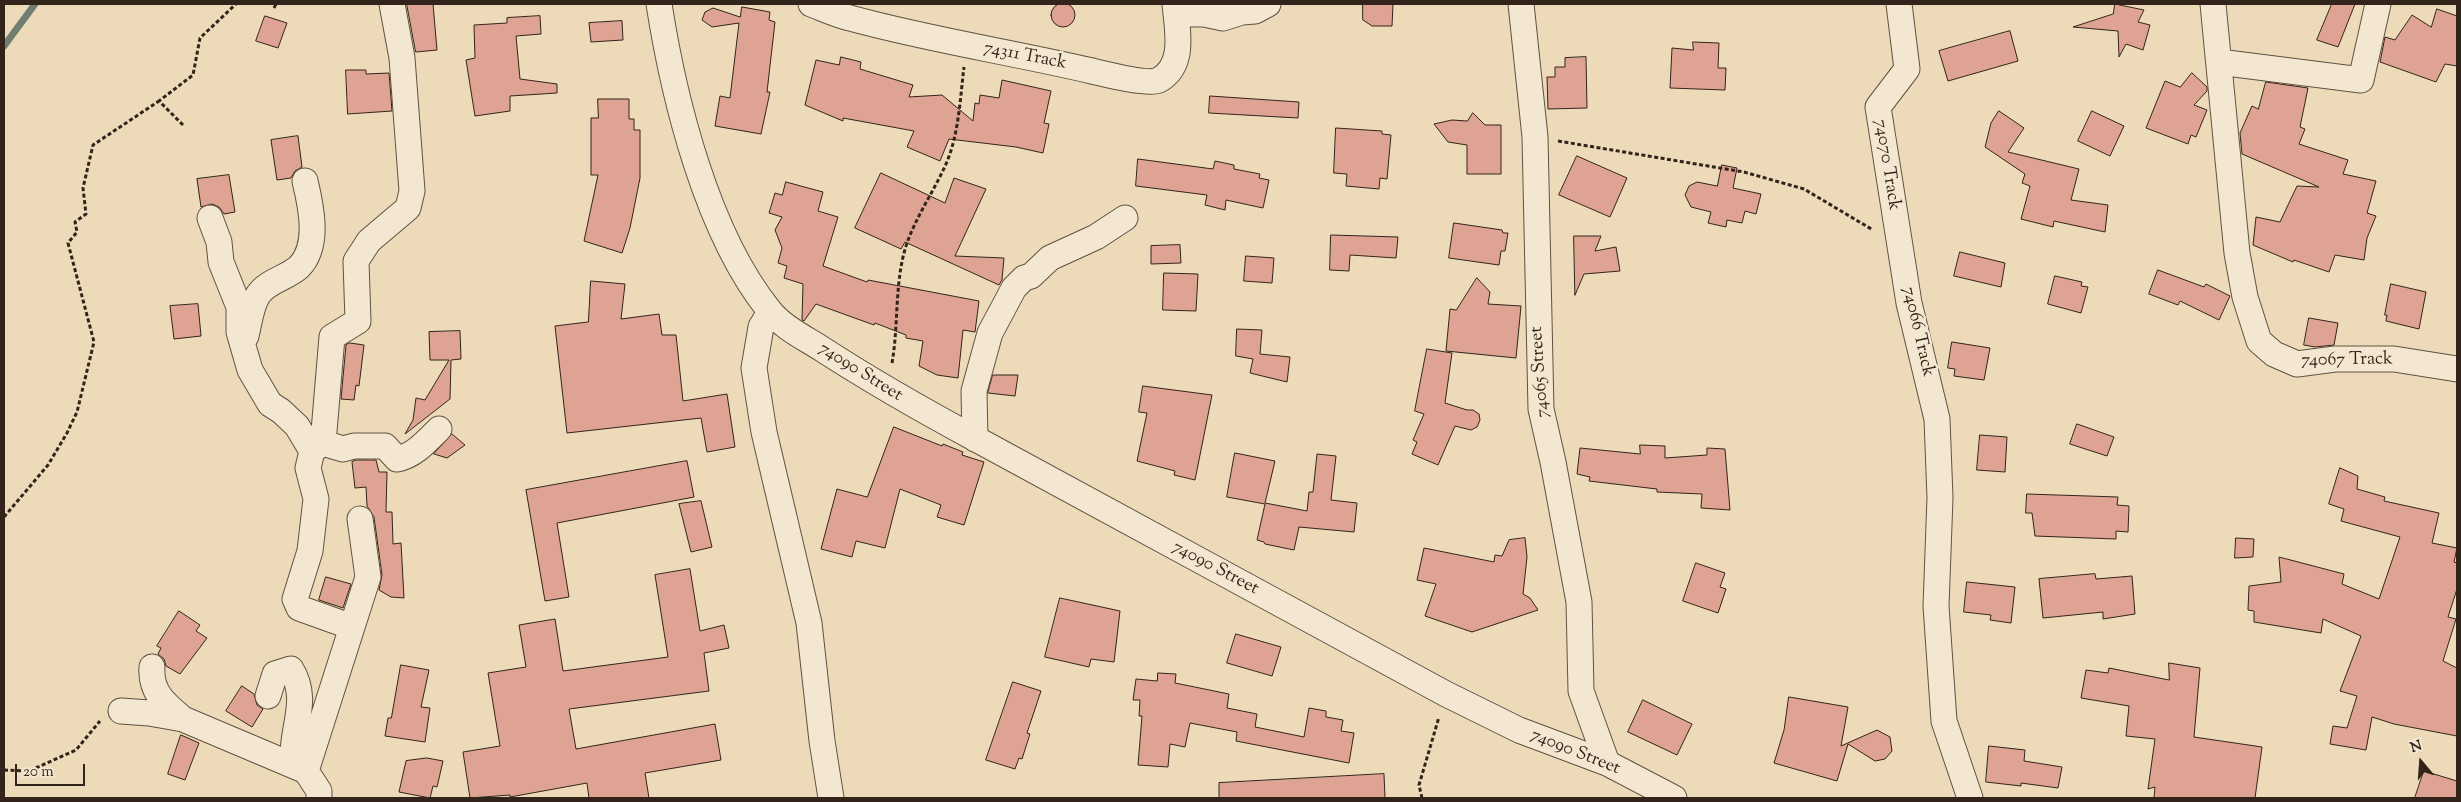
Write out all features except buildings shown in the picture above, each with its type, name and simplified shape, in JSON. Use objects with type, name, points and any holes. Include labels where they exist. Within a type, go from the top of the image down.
[{"type":"street","points":[[352,627],[299,608],[295,599],[310,550],[316,499],[308,468],[317,447],[332,337],[358,321],[356,261],[369,241],[408,208],[412,191],[402,58],[392,4]]},
{"type":"street","name":"74090 Street","points":[[659,4],[667,53],[692,152],[725,238],[744,274],[770,312],[790,328],[887,391],[1446,694],[1519,730],[1607,763],[1674,798]]},
{"type":"street","name":"74311 Track","points":[[811,4],[848,18],[966,46],[1053,62],[1128,79],[1157,81],[1171,71],[1178,53],[1176,9]]},
{"type":"street","points":[[1176,9],[1223,18],[1242,12],[1255,11],[1268,4]]},
{"type":"street","name":"74065 Street","points":[[1522,4],[1535,137],[1541,409],[1553,462],[1579,602],[1581,691],[1607,763]]},
{"type":"street","name":"74070 Track","points":[[1899,4],[1907,69],[1878,108],[1899,246]]},
{"type":"street","name":"74067 Track","points":[[2213,4],[2237,253],[2245,296],[2259,340],[2274,354],[2297,364],[2335,359],[2394,359],[2457,369]]},
{"type":"street","points":[[2219,62],[2361,80],[2378,4]]},
{"type":"street","points":[[243,346],[258,295],[300,266],[309,248],[312,232],[312,209],[305,181]]},
{"type":"street","points":[[210,218],[218,242],[221,262],[225,268],[238,307],[239,332],[250,370],[270,404],[282,411],[317,447],[342,449],[354,446],[385,446],[397,459],[405,458],[425,443],[438,429]]},
{"type":"street","points":[[975,439],[974,390],[990,333],[1014,288],[1024,278],[1031,276],[1050,258],[1096,237],[1125,218]]},
{"type":"street","name":"74066 Track","points":[[1899,246],[1909,303],[1937,419],[1940,498],[1936,606],[1944,721],[1970,798]]},
{"type":"street","points":[[225,268],[240,280],[262,291]]},
{"type":"street","points":[[770,312],[761,327],[754,368],[764,432],[809,623],[822,741],[831,798]]},
{"type":"street","points":[[300,768],[352,627],[368,577],[360,519]]},
{"type":"street","points":[[152,667],[151,681],[162,701],[183,720]]},
{"type":"street","points":[[268,696],[275,674],[290,670],[297,680],[300,707],[292,754],[300,768],[319,790],[319,798]]},
{"type":"street","points":[[121,711],[149,713],[183,720],[300,768]]},
{"type":"path","points":[[4,517],[48,465],[67,433],[77,412],[94,342],[68,244],[77,232],[75,222],[86,214],[83,188],[93,145],[159,101],[193,75],[200,38],[236,4]]},
{"type":"path","points":[[274,8],[276,4]]},
{"type":"path","points":[[887,391],[896,329],[899,275],[907,243],[946,165],[954,142],[966,46]]},
{"type":"path","points":[[159,101],[183,125]]},
{"type":"path","points":[[1535,137],[1744,172],[1804,189],[1899,246]]},
{"type":"path","points":[[1422,798],[1419,785],[1446,694]]},
{"type":"path","points":[[4,770],[29,771],[76,750],[101,721],[121,711]]},
{"type":"waterway","points":[[4,46],[35,4]]}]
